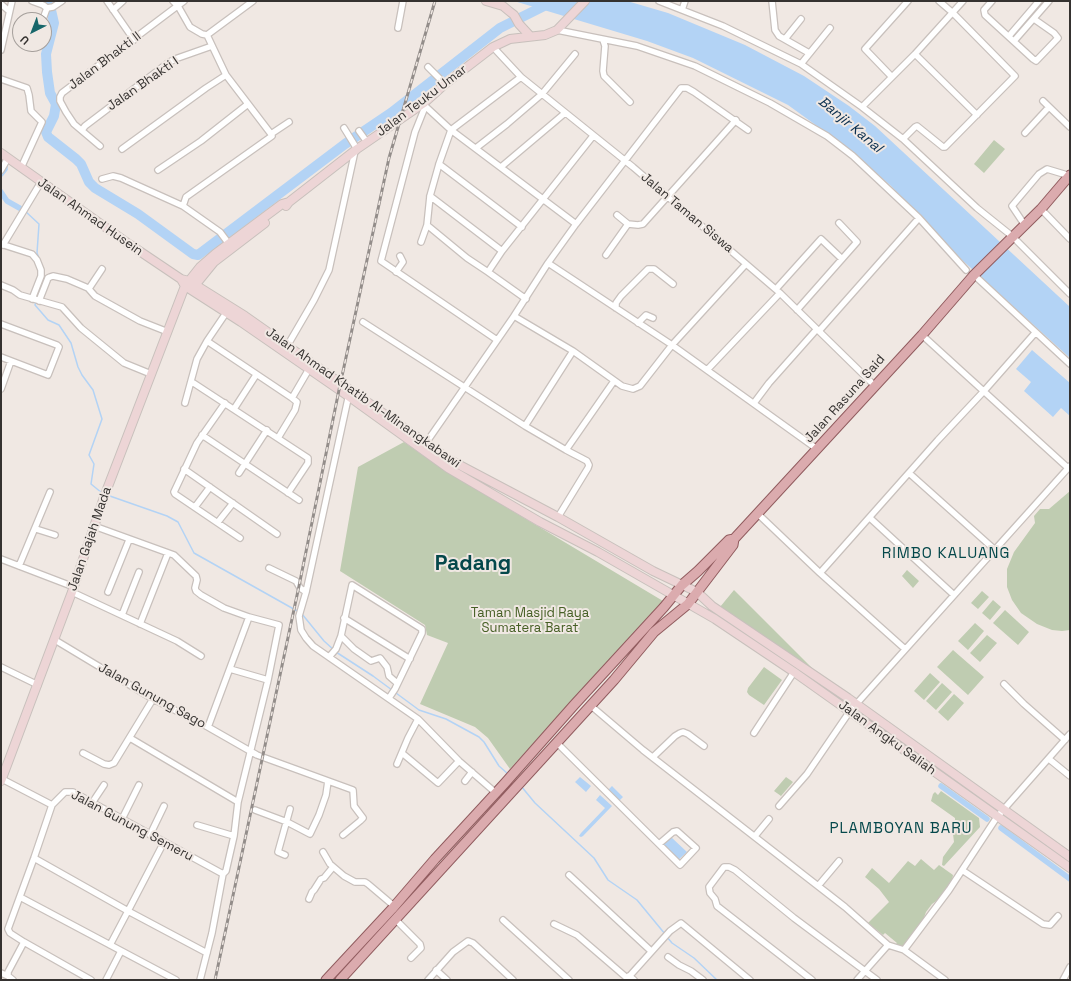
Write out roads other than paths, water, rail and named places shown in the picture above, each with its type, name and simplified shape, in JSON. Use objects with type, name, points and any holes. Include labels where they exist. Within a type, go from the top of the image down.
[{"type":"main road","points":[[486,1],[503,6],[514,15],[519,24],[530,36]]},
{"type":"main road","name":"Jalan Teuku Umar","points":[[188,284],[284,208],[289,202],[366,140],[424,105],[444,82],[493,47],[510,39],[545,35],[558,30],[585,1]]},
{"type":"main road","name":"Jalan Ahmad Husein","points":[[1,153],[7,161],[21,168],[188,284]]},
{"type":"main road","name":"Jalan Rasuna Said","points":[[734,539],[922,335],[971,274],[1041,208],[1069,175]]},
{"type":"main road","name":"Jalan Teuku Umar","points":[[188,284],[227,242],[282,204],[289,202]]},
{"type":"main road","name":"Jalan Ahmad Khatib Al-Minangkabawi","points":[[188,284],[226,313],[243,319]]},
{"type":"main road","name":"Jalan Ahmad Khatib Al-Minangkabawi","points":[[188,284],[243,319],[349,393],[450,460],[558,517],[652,571],[697,592]]},
{"type":"main road","name":"Jalan Gajah Mada","points":[[1,780],[73,589],[105,494],[181,297],[188,284]]},
{"type":"main road","name":"Jalan Ahmad Khatib Al-Minangkabawi","points":[[285,349],[309,369],[349,393],[448,468],[540,522],[598,552],[688,604]]},
{"type":"main road","points":[[482,488],[487,480]]},
{"type":"main road","points":[[326,980],[514,774],[682,585],[729,540],[734,539]]},
{"type":"main road","points":[[340,980],[522,781],[654,632],[688,604],[733,544],[734,539]]},
{"type":"main road","name":"Jalan Angku Saliah","points":[[697,592],[707,602],[856,704],[1070,857]]},
{"type":"main road","name":"Jalan Angku Saliah","points":[[688,604],[702,610],[794,672],[1070,868]]},
{"type":"main road","points":[[406,892],[414,899]]},
{"type":"street","points":[[1,50],[12,1]]},
{"type":"street","points":[[32,1],[49,8]]},
{"type":"street","points":[[47,12],[49,8],[62,1]]},
{"type":"street","points":[[107,1],[134,40]]},
{"type":"street","points":[[113,10],[123,1]]},
{"type":"street","points":[[173,1],[178,6],[190,27],[202,34],[207,35]]},
{"type":"street","name":"Jalan Bhakti II","points":[[100,146],[74,124],[66,112],[60,97],[62,93],[184,1]]},
{"type":"street","points":[[207,35],[253,1]]},
{"type":"street","points":[[398,28],[403,1]]},
{"type":"street","points":[[659,1],[723,26],[801,64],[862,107],[903,139],[977,208],[1011,237],[1070,294]]},
{"type":"street","points":[[682,10],[685,1]]},
{"type":"street","points":[[772,1],[775,30],[779,36],[809,53]]},
{"type":"street","points":[[891,76],[865,49],[908,1]]},
{"type":"street","points":[[903,139],[918,126],[945,147],[1014,77],[1015,74],[939,1]]},
{"type":"street","points":[[862,107],[891,76],[915,54],[963,1]]},
{"type":"street","points":[[992,1],[984,10],[984,13],[1034,61],[1036,61],[1039,60],[1058,38],[1030,12]]},
{"type":"street","points":[[1009,36],[1039,1]]},
{"type":"street","points":[[1014,41],[1049,1]]},
{"type":"street","points":[[1,4],[9,11]]},
{"type":"street","points":[[785,39],[801,19]]},
{"type":"street","points":[[801,64],[830,28]]},
{"type":"street","points":[[558,30],[637,46],[695,66],[770,102],[835,142],[853,156],[919,218],[971,274],[1070,364]]},
{"type":"street","points":[[207,35],[226,75],[271,134]]},
{"type":"street","points":[[603,40],[605,46],[604,76],[630,102]]},
{"type":"street","name":"Jalan Bhakti I","points":[[82,130],[85,126],[174,59],[212,46]]},
{"type":"street","name":"Jalan Taman Siswa","points":[[493,47],[521,76],[542,94],[625,160],[778,291],[875,386]]},
{"type":"street","points":[[476,148],[542,94],[575,54]]},
{"type":"street","points":[[915,54],[977,115]]},
{"type":"street","points":[[431,69],[444,82]]},
{"type":"street","points":[[122,149],[226,75]]},
{"type":"street","points":[[421,238],[427,225],[430,196],[451,130],[521,76]]},
{"type":"street","points":[[1,79],[27,88],[31,111],[42,122],[21,168]]},
{"type":"street","points":[[426,443],[576,224],[682,88],[687,88],[694,92],[736,120],[748,130]]},
{"type":"street","points":[[1043,101],[1070,126]]},
{"type":"street","points":[[158,170],[201,141],[248,104]]},
{"type":"street","points":[[497,340],[380,261],[415,132],[424,105],[451,130],[576,224]]},
{"type":"street","points":[[1026,133],[1049,106]]},
{"type":"street","points":[[501,167],[565,113]]},
{"type":"street","points":[[618,215],[628,224],[642,225],[736,120]]},
{"type":"street","points":[[183,206],[186,197],[271,138],[271,134],[289,122]]},
{"type":"street","points":[[285,349],[314,300],[329,270],[356,148],[344,128]]},
{"type":"street","points":[[360,132],[366,140]]},
{"type":"street","points":[[488,272],[502,251],[593,136]]},
{"type":"street","points":[[1,170],[7,161]]},
{"type":"street","points":[[439,164],[522,227]]},
{"type":"street","points":[[1022,221],[1012,206],[1043,170],[1047,169],[1069,175]]},
{"type":"street","points":[[102,179],[113,176],[121,178],[183,206],[220,232],[227,242]]},
{"type":"street","points":[[36,300],[41,276],[41,270],[37,260],[32,254],[2,244],[41,182]]},
{"type":"street","points":[[430,196],[502,251]]},
{"type":"street","points":[[1041,208],[1070,239]]},
{"type":"street","points":[[754,403],[769,383],[919,218]]},
{"type":"street","points":[[797,310],[858,241],[839,223]]},
{"type":"street","points":[[606,255],[628,224]]},
{"type":"street","points":[[427,225],[467,258],[526,299]]},
{"type":"street","points":[[708,370],[778,291],[821,239],[842,259]]},
{"type":"street","points":[[396,272],[403,262],[400,256]]},
{"type":"street","points":[[548,263],[672,345],[817,449]]},
{"type":"street","points":[[514,316],[573,351],[614,381],[629,389],[634,389],[640,386],[672,345],[746,264]]},
{"type":"street","points":[[88,288],[102,269]]},
{"type":"street","points":[[616,308],[616,303],[621,296],[648,269],[654,269],[673,284]]},
{"type":"street","points":[[36,300],[48,278],[52,276],[67,279],[88,288],[95,296],[140,321],[168,332]]},
{"type":"street","points":[[1,285],[14,290],[20,295],[62,307],[81,328],[124,363],[151,374]]},
{"type":"street","points":[[185,403],[192,382],[191,379],[197,359],[226,313]]},
{"type":"street","points":[[638,323],[646,315],[653,318]]},
{"type":"street","points":[[363,322],[525,426],[587,461],[589,465],[558,517]]},
{"type":"street","points":[[1,324],[58,346],[48,375],[1,357]]},
{"type":"street","points":[[820,573],[938,440],[984,391],[1035,332]]},
{"type":"street","points":[[779,806],[807,774],[850,711],[904,649],[1069,467],[922,335]]},
{"type":"street","points":[[207,341],[297,402],[295,410],[278,438]]},
{"type":"street","points":[[525,426],[573,351]]},
{"type":"street","points":[[1,389],[11,361]]},
{"type":"street","points":[[292,398],[309,369]]},
{"type":"street","points":[[234,409],[256,375]]},
{"type":"street","points":[[566,450],[614,381]]},
{"type":"street","points":[[192,382],[267,430],[308,460],[306,467],[288,493]]},
{"type":"street","points":[[349,393],[306,592],[299,616],[300,630],[313,646],[393,691],[459,761],[496,793]]},
{"type":"street","points":[[225,403],[202,435],[174,492],[240,538]]},
{"type":"street","points":[[239,473],[267,430]]},
{"type":"street","points":[[202,435],[299,500]]},
{"type":"street","points":[[184,469],[277,534]]},
{"type":"street","points":[[909,473],[994,549]]},
{"type":"street","points":[[195,507],[210,487]]},
{"type":"street","points":[[19,566],[36,529],[50,492]]},
{"type":"street","points":[[218,522],[233,503]]},
{"type":"street","points":[[758,514],[820,573],[904,649]]},
{"type":"street","points":[[870,518],[954,595]]},
{"type":"street","points":[[94,526],[168,553],[177,558],[194,572],[197,580],[195,588],[200,595],[224,608],[249,617],[279,625],[268,680],[238,802],[234,836],[226,870],[223,874],[212,933],[200,980]]},
{"type":"street","points":[[36,529],[56,535]]},
{"type":"street","points":[[108,592],[129,540]]},
{"type":"street","points":[[140,624],[168,553]]},
{"type":"street","points":[[1,559],[73,589],[122,615],[177,641],[201,656]]},
{"type":"street","points":[[269,568],[296,581],[300,588],[306,592]]},
{"type":"street","points":[[122,615],[139,572]]},
{"type":"street","points":[[331,655],[336,649],[340,636],[352,585],[422,629],[422,633],[410,659],[393,691]]},
{"type":"street","points":[[208,727],[249,617]]},
{"type":"street","points":[[344,618],[410,659]]},
{"type":"street","points":[[340,636],[354,649],[372,661],[380,658],[387,667],[393,691]]},
{"type":"street","name":"Jalan Gunung Sago","points":[[54,640],[153,699],[208,727],[265,759],[353,790],[354,806],[363,816],[360,821],[343,835]]},
{"type":"street","points":[[1,667],[38,685]]},
{"type":"street","points":[[230,670],[268,680]]},
{"type":"street","points":[[754,733],[794,672]]},
{"type":"street","points":[[1004,684],[1065,740]]},
{"type":"street","points":[[83,753],[104,764],[109,765],[114,763],[153,699]]},
{"type":"street","points":[[590,705],[653,757],[845,907],[888,945],[904,950],[945,980]]},
{"type":"street","points":[[397,764],[418,719]]},
{"type":"street","points":[[653,757],[675,736],[683,732],[704,746]]},
{"type":"street","points":[[904,950],[962,870],[997,817],[1070,734]]},
{"type":"street","points":[[130,738],[238,802]]},
{"type":"street","points":[[556,742],[680,865],[696,848],[677,831],[673,832],[659,844]]},
{"type":"street","points":[[402,753],[438,783],[459,761]]},
{"type":"street","points":[[1049,759],[1070,776]]},
{"type":"street","points":[[465,780],[472,772]]},
{"type":"street","name":"Jalan Gunung Semeru","points":[[1,780],[52,805],[67,791],[73,792],[223,874]]},
{"type":"street","points":[[255,810],[286,822],[310,834],[326,795],[328,781]]},
{"type":"street","points":[[92,803],[104,785]]},
{"type":"street","points":[[122,819],[139,785]]},
{"type":"street","points":[[52,805],[8,929],[10,933],[24,942],[91,980]]},
{"type":"street","points":[[150,835],[164,806]]},
{"type":"street","points":[[285,855],[278,852],[290,809]]},
{"type":"street","points":[[755,836],[769,819]]},
{"type":"street","points":[[197,825],[234,836]]},
{"type":"street","points":[[110,945],[164,842]]},
{"type":"street","points":[[323,852],[333,867],[350,880],[355,882],[365,882],[394,906]]},
{"type":"street","points":[[34,858],[128,911],[207,953]]},
{"type":"street","points":[[818,886],[839,861]]},
{"type":"street","points":[[308,899],[321,879],[324,878],[333,867]]},
{"type":"street","points":[[812,980],[718,906],[710,893],[709,887],[724,868],[729,867],[735,870],[794,918],[877,980]]},
{"type":"street","points":[[962,870],[1043,924],[1050,925],[1058,916]]},
{"type":"street","points":[[569,875],[651,951]]},
{"type":"street","points":[[20,898],[176,980]]},
{"type":"street","points":[[395,919],[420,944],[421,948],[411,958]]},
{"type":"street","points":[[503,920],[569,980]]},
{"type":"street","points":[[554,924],[577,935],[627,978],[634,980]]},
{"type":"street","points":[[627,978],[670,931],[679,924],[684,924],[750,980]]},
{"type":"street","points":[[428,980],[453,952],[468,941],[473,943],[513,980]]},
{"type":"street","points":[[8,976],[8,972],[24,942]]},
{"type":"street","points":[[857,980],[888,945]]},
{"type":"street","points":[[106,980],[121,951]]},
{"type":"street","points":[[668,958],[691,971],[703,980]]},
{"type":"street","points":[[1066,978],[1070,967]]},
{"type":"street","points":[[436,970],[447,980]]},
{"type":"street","points":[[1,973],[13,980]]},
{"type":"water","name":"Banjir Kanal","points":[[514,1],[627,1],[668,13],[745,45],[804,76],[849,106],[875,126],[1070,307],[1070,358],[961,259],[890,185],[846,147],[788,105],[693,58],[647,41]]},
{"type":"water","points":[[1032,350],[1070,383],[1070,416],[1061,408],[1053,417],[1024,391],[1031,382],[1016,369]]},
{"type":"water","points":[[580,777],[591,786],[586,792],[575,782]]},
{"type":"water","points":[[612,786],[623,797],[619,801],[607,791]]},
{"type":"water","points":[[600,795],[612,806],[581,837],[579,836],[581,833],[605,808],[596,800]]},
{"type":"water","points":[[671,837],[687,852],[677,861],[662,846]]},
{"type":"waterway","points":[[46,1],[51,10],[54,23],[46,54],[47,72],[50,93],[56,104],[54,116],[46,132],[48,137],[81,164],[89,182],[95,188],[138,214],[193,254],[198,255],[345,144],[391,113],[500,28],[554,1]]},
{"type":"waterway","points":[[1,161],[5,166],[5,169],[1,174]]},
{"type":"waterway","points":[[1,192],[7,201],[23,210]]},
{"type":"waterway","points":[[25,211],[39,224],[37,253],[39,258]]},
{"type":"waterway","points":[[41,283],[35,305],[48,320],[59,325],[71,343],[78,367],[93,390],[102,419],[89,455],[94,464],[91,484],[102,493]]},
{"type":"waterway","points":[[107,495],[167,516],[178,522],[194,553],[299,612]]},
{"type":"waterway","points":[[302,614],[324,641],[334,650]]},
{"type":"waterway","points":[[336,652],[373,676],[419,710],[446,719],[479,737],[484,742],[499,766],[508,774]]},
{"type":"waterway","points":[[521,786],[535,803],[594,858],[608,880],[637,900],[665,934]]},
{"type":"waterway","points":[[941,786],[987,819]]},
{"type":"waterway","points":[[1001,828],[1070,879]]},
{"type":"waterway","points":[[667,937],[672,943],[694,958],[717,980]]},
{"type":"railway","points":[[215,980],[389,158],[435,1]]},
{"type":"district","name":"RIMBO KALUANG","points":[[946,554]]},
{"type":"district","name":"Padang","points":[[473,564]]},
{"type":"district","name":"PLAMBOYAN BARU","points":[[901,829]]},
{"type":"park label","name":"Taman Masjid Raya Sumatera Barat","points":[[530,620]]}]
